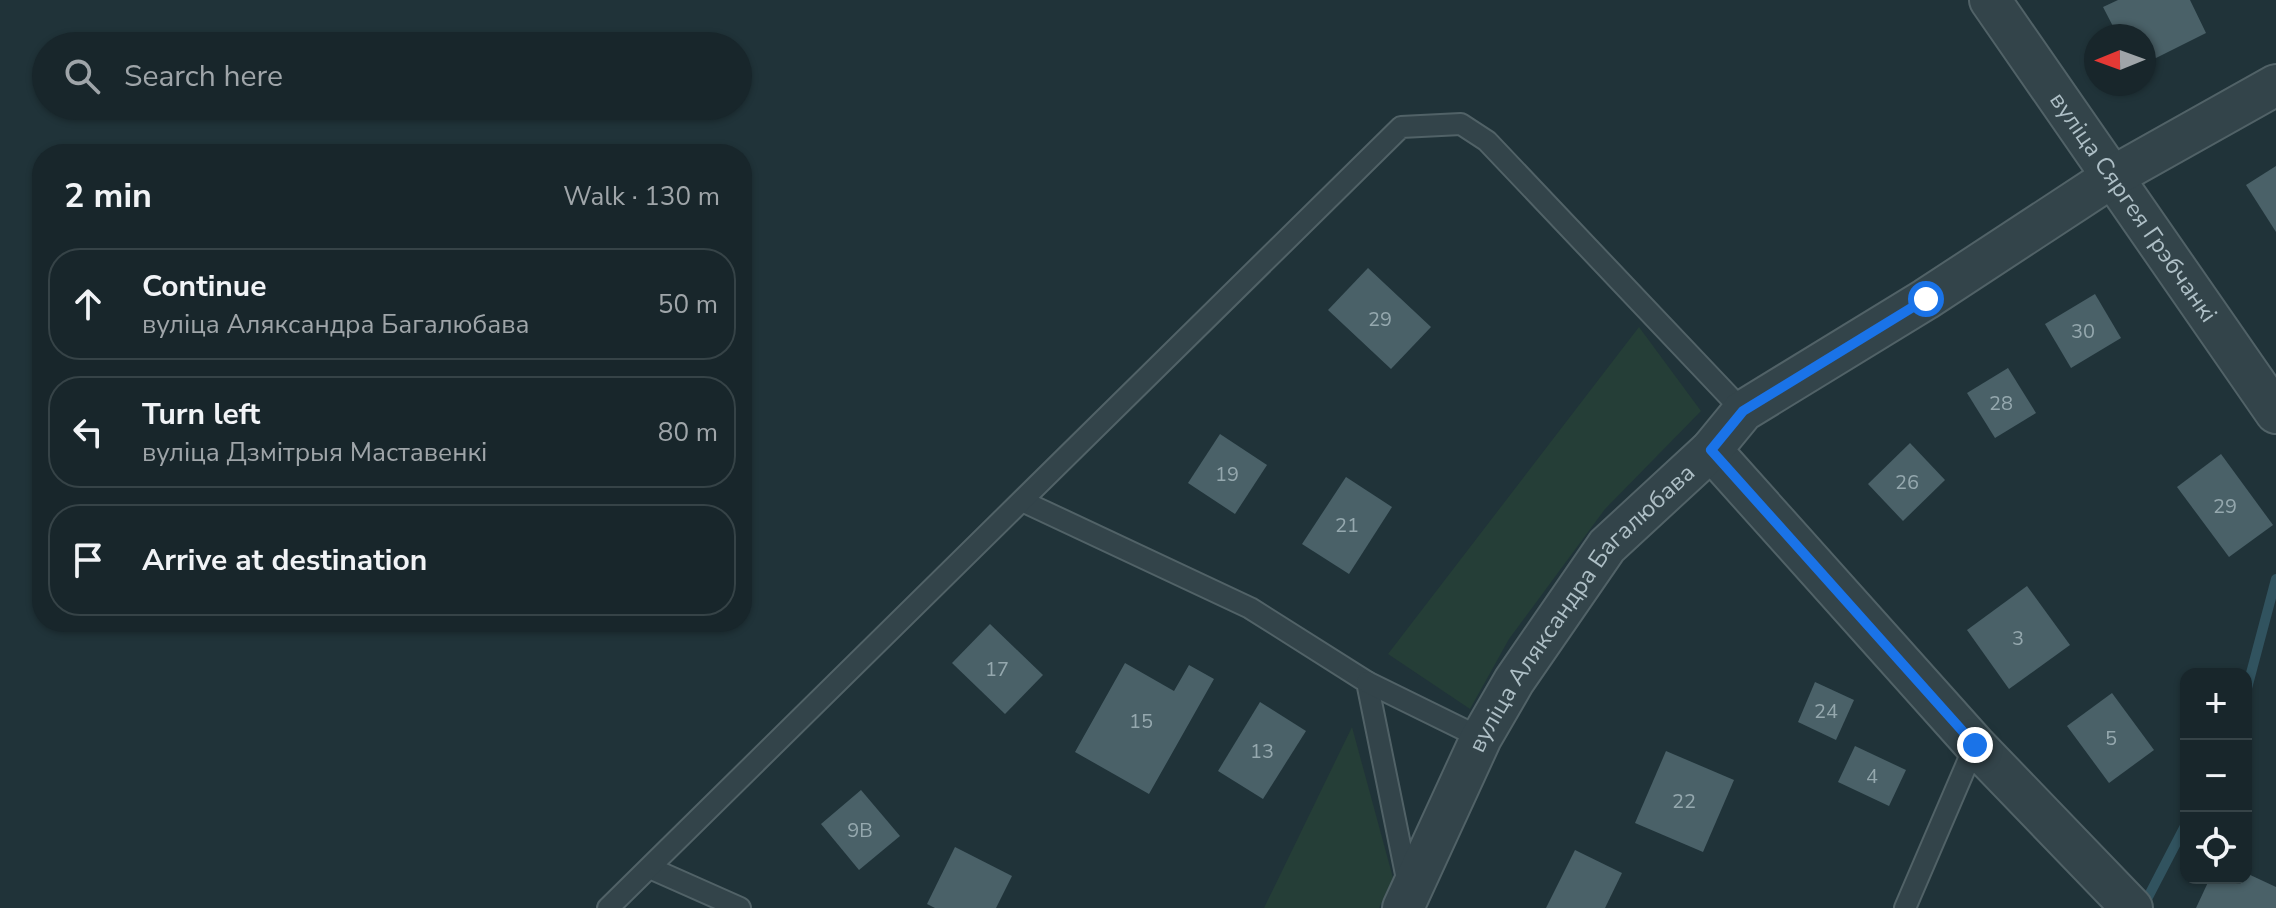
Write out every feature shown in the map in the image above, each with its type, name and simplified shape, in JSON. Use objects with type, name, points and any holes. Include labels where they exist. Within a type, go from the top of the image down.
[{"type":"street","name":"вуліца Сяргея Грэбчанкі","points":[[1990,0],[2276,413]]},
{"type":"street","name":"вуліца Аляксандра Багалюбава","points":[[1406,900],[1481,738],[1514,681],[1607,546],[1711,450],[1743,411],[1926,299],[2112,177],[2276,85]]},
{"type":"street","points":[[1711,450],[1975,745],[2132,908]]},
{"type":"lane","points":[[608,908],[1401,127],[1461,124],[1487,141],[1743,411]]},
{"type":"lane","points":[[1022,501],[1250,608],[1367,682],[1481,738]]},
{"type":"lane","points":[[1367,682],[1406,900]]},
{"type":"lane","points":[[1905,908],[1975,745]]},
{"type":"lane","points":[[650,868],[740,908]]},
{"type":"green space","points":[[1639,327],[1701,411],[1605,509],[1509,639],[1470,709],[1388,654]]},
{"type":"green space","points":[[1352,727],[1393,878],[1379,908],[1264,908]]},
{"type":"building","points":[[2118,0],[2190,0],[2206,33],[2156,58],[2156,24],[2112,24],[2103,7]]},
{"type":"building","points":[[2276,166],[2276,232],[2246,185]]},
{"type":"building","points":[[1368,268],[1431,327],[1391,369],[1328,310]]},
{"type":"building","points":[[2095,294],[2121,338],[2071,368],[2045,324]]},
{"type":"building","points":[[2008,368],[2036,413],[1995,438],[1967,393]]},
{"type":"building","points":[[1220,434],[1267,465],[1235,514],[1188,483]]},
{"type":"building","points":[[1910,443],[1945,480],[1903,521],[1868,484]]},
{"type":"building","points":[[2221,454],[2273,525],[2229,557],[2177,487]]},
{"type":"building","points":[[1346,477],[1392,507],[1349,574],[1302,544]]},
{"type":"building","points":[[2027,586],[2070,645],[2009,689],[1967,630]]},
{"type":"building","points":[[990,624],[1043,675],[1005,714],[952,663]]},
{"type":"building","points":[[1125,663],[1174,691],[1189,665],[1214,679],[1149,794],[1075,752]]},
{"type":"building","points":[[1815,682],[1854,700],[1836,740],[1798,722]]},
{"type":"building","points":[[2112,693],[2154,750],[2109,783],[2067,726]]},
{"type":"building","points":[[1260,702],[1306,731],[1263,799],[1218,771]]},
{"type":"building","points":[[1855,746],[1906,770],[1889,806],[1838,782]]},
{"type":"building","points":[[1666,751],[1734,780],[1703,852],[1635,823]]},
{"type":"building","points":[[861,790],[900,836],[859,870],[821,824]]},
{"type":"building","points":[[955,847],[1012,876],[996,908],[935,908],[927,904]]},
{"type":"building","points":[[1575,850],[1622,873],[1605,908],[1546,908]]},
{"type":"building","points":[[2252,876],[2276,887],[2276,908],[2196,908],[2207,884],[2252,884]]},
{"type":"waterway","points":[[2252,669],[2276,579]]},
{"type":"waterway","points":[[2146,901],[2180,836]]},
{"type":"route","points":[[1926,299],[1743,411],[1711,450],[1975,745]]}]
